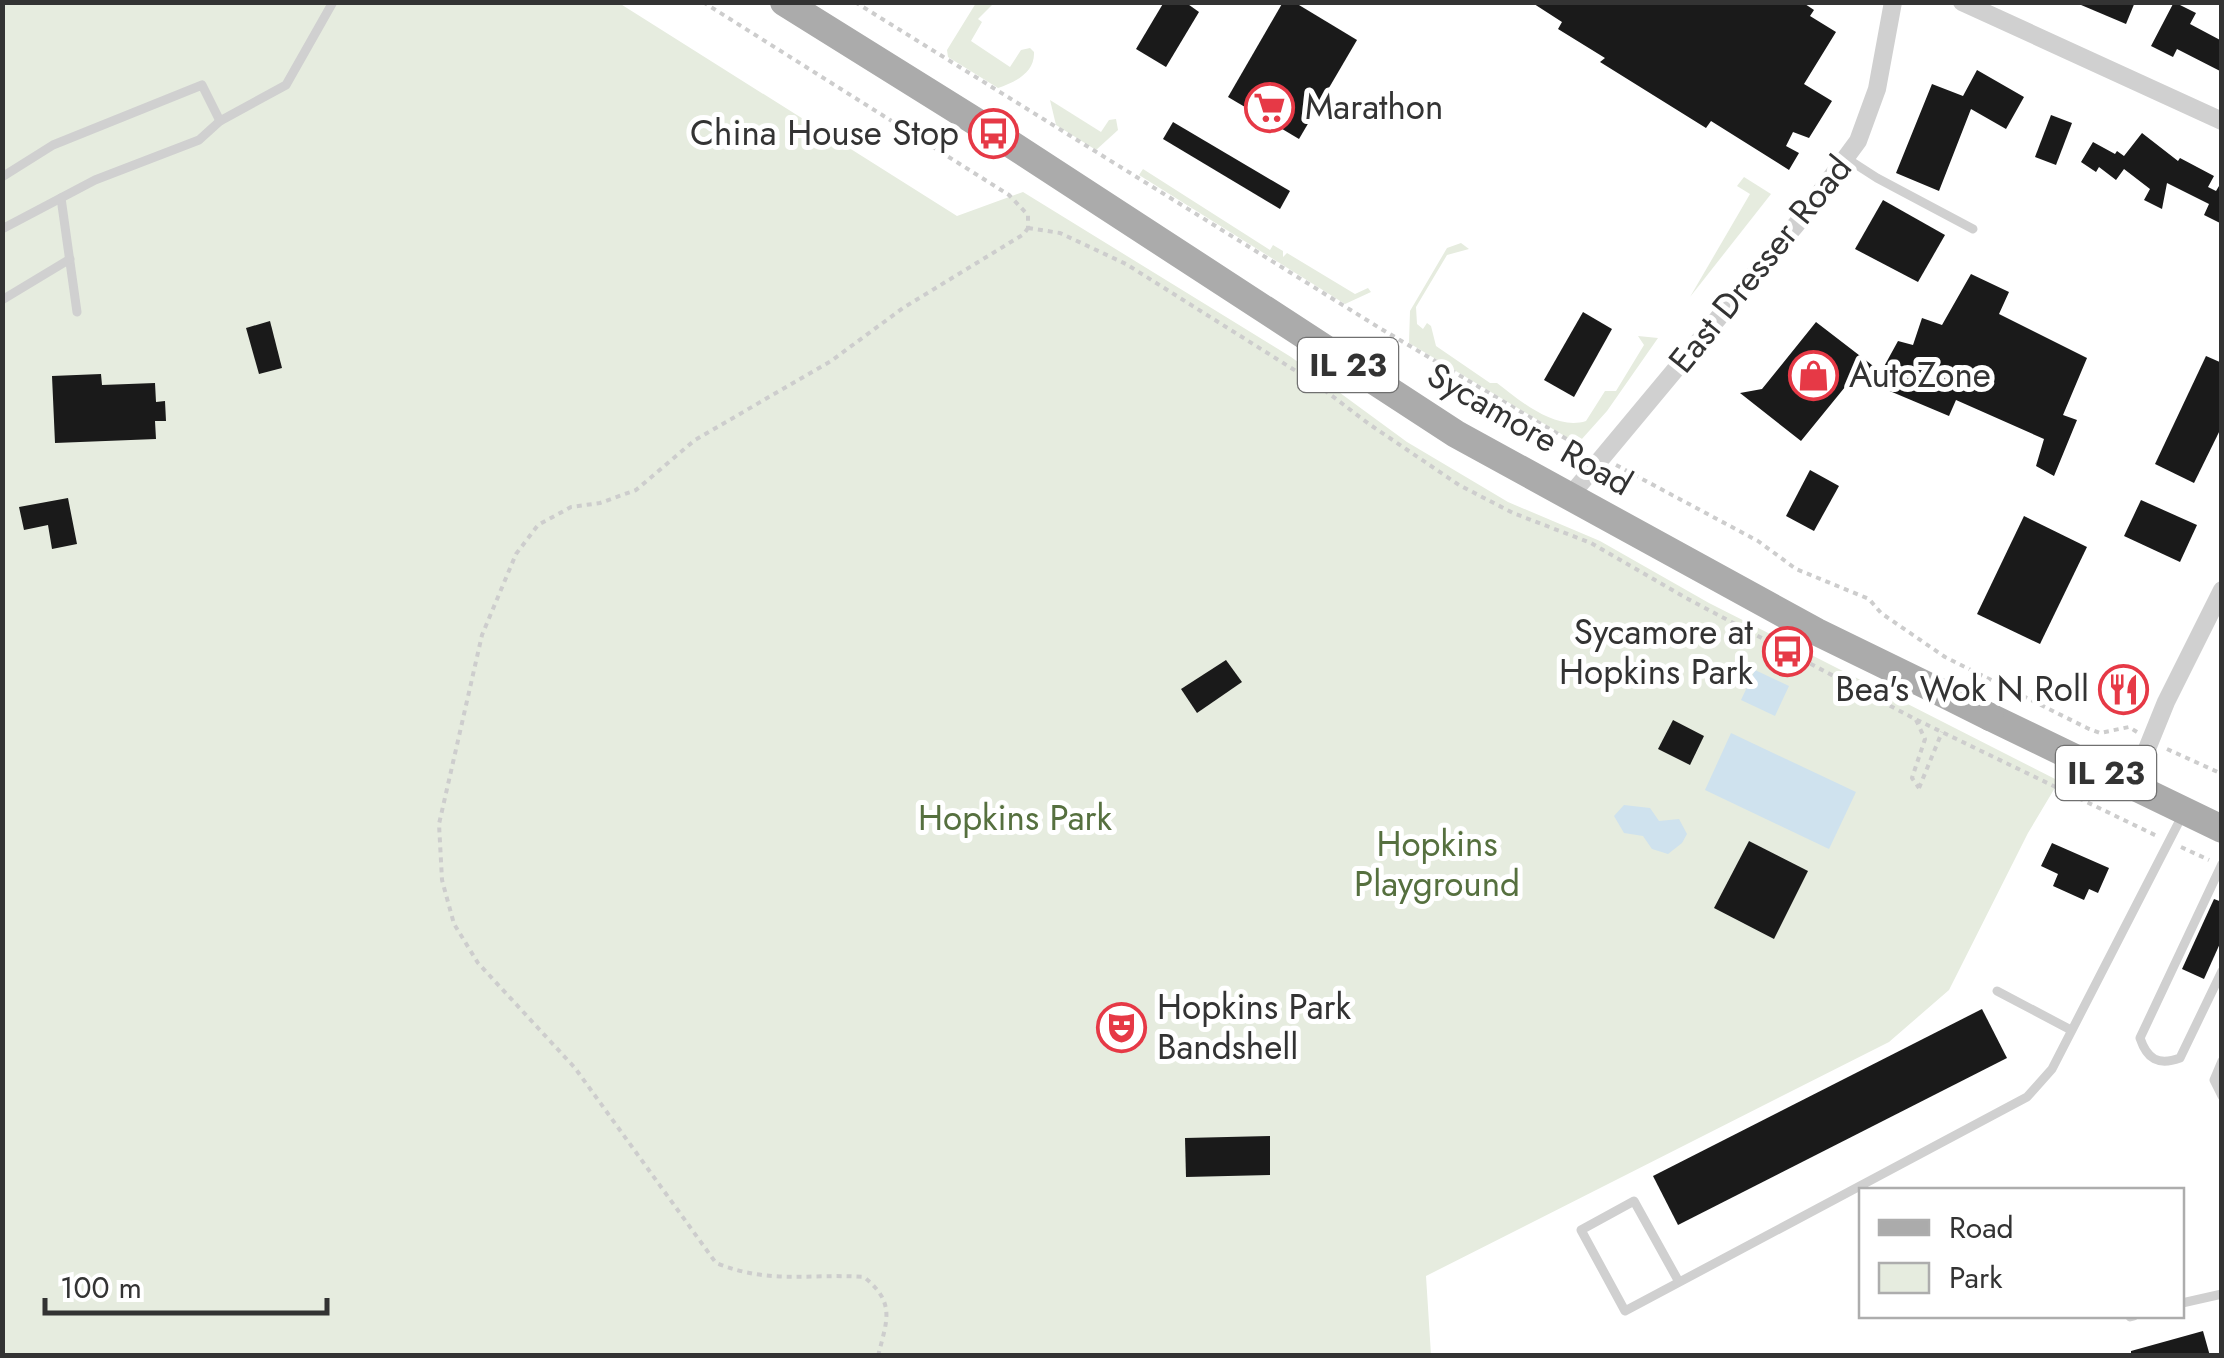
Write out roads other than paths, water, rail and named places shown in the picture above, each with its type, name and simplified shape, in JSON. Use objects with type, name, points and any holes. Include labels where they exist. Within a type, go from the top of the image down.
[{"type":"main road","name":"Sycamore Road","points":[[784,2],[967,115],[1427,415],[1817,632],[2222,829]]},
{"type":"street","name":"East Dresser Road","points":[[1570,496],[1800,220],[1846,158],[1868,118],[1877,89],[1893,2]]},
{"type":"street","points":[[1962,2],[2222,121]]},
{"type":"street","points":[[2132,786],[2149,741],[2222,590]]},
{"type":"lane","points":[[2,229],[95,180],[198,140],[220,120],[286,84],[333,2]]},
{"type":"lane","points":[[2,177],[53,145],[202,86],[220,120]]},
{"type":"lane","points":[[1846,158],[1972,229]]},
{"type":"lane","points":[[61,198],[77,312]]},
{"type":"lane","points":[[2,300],[70,259]]},
{"type":"lane","points":[[1679,1282],[1634,1201],[1581,1230],[1626,1311],[2027,1097],[2052,1069],[2184,811]]},
{"type":"lane","points":[[2221,865],[2140,1038],[2144,1051],[2154,1061],[2180,1058],[2222,971]]},
{"type":"lane","points":[[1997,991],[2072,1030]]},
{"type":"lane","points":[[2222,1060],[2214,1080],[2222,1096]]},
{"type":"lane","points":[[2184,1303],[2222,1294]]},
{"type":"water","points":[[1755,670],[1789,686],[1775,716],[1741,700]]},
{"type":"water","points":[[1731,733],[1856,792],[1829,849],[1705,790]]},
{"type":"water","points":[[1624,805],[1650,808],[1659,821],[1679,819],[1687,834],[1668,854],[1652,849],[1643,836],[1624,833],[1614,816]]},
{"type":"place","name":"Marathon","points":[[1270,107]]},
{"type":"place","name":"China House Stop","points":[[994,133]]},
{"type":"place","name":"AutoZone","points":[[1814,375]]},
{"type":"place","name":"Sycamore at Hopkins Park","points":[[1788,652]]},
{"type":"place","name":"Bea's Wok N Roll","points":[[2124,689]]},
{"type":"place","name":"Hopkins Park Bandshell","points":[[1122,1027]]},
{"type":"park label","name":"Hopkins Park","points":[[1015,818]]},
{"type":"park label","name":"Hopkins Playground","points":[[1437,864]]}]
